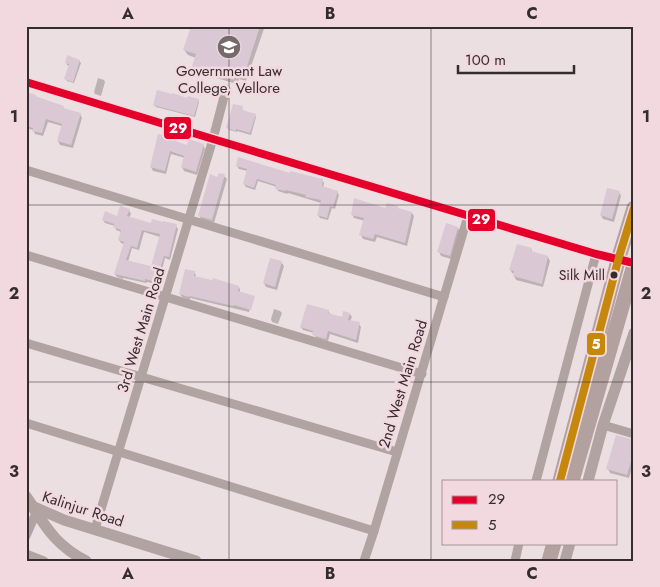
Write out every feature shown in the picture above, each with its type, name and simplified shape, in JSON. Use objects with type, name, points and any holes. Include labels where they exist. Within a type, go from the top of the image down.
[{"type":"highway","points":[[560,480],[618,260],[632,219]]},
{"type":"highway","points":[[572,480],[634,264]]},
{"type":"highway","points":[[539,561],[544,544]]},
{"type":"highway","points":[[549,561],[554,544]]},
{"type":"street","points":[[26,82],[468,216],[634,264]]},
{"type":"street","name":"3rd West Main Road","points":[[95,529],[214,139],[226,89]]},
{"type":"street","points":[[26,170],[444,297]]},
{"type":"street","name":"2nd West Main Road","points":[[364,561],[422,374],[468,216]]},
{"type":"street","points":[[536,480],[596,254]]},
{"type":"street","points":[[26,255],[422,374]]},
{"type":"street","points":[[588,480],[603,425],[634,333]]},
{"type":"street","points":[[26,343],[397,452]]},
{"type":"street","points":[[26,423],[374,531]]},
{"type":"street","points":[[603,425],[634,434]]},
{"type":"street","points":[[26,536],[32,505]]},
{"type":"street","name":"Kalinjur Road","points":[[32,505],[64,520],[196,561]]},
{"type":"street","name":"Kalinjur Road","points":[[32,505],[49,532],[61,545],[86,561]]},
{"type":"street","points":[[515,561],[520,544]]},
{"type":"street","points":[[566,561],[570,544]]},
{"type":"street","points":[[26,554],[44,561]]},
{"type":"building","points":[[191,26],[260,26],[244,76],[236,74],[234,80],[192,66],[196,54],[183,50]]},
{"type":"building","points":[[67,55],[80,60],[73,82],[64,79],[69,64],[65,63]]},
{"type":"building","points":[[157,90],[187,98],[188,96],[199,99],[194,116],[153,105]]},
{"type":"building","points":[[26,92],[64,106],[63,108],[81,113],[71,145],[57,141],[62,124],[46,119],[42,133],[32,131],[33,128],[26,126]]},
{"type":"building","points":[[233,104],[243,106],[242,110],[256,114],[250,133],[226,128]]},
{"type":"building","points":[[158,134],[173,137],[172,140],[187,145],[189,139],[204,144],[196,172],[181,167],[184,156],[170,151],[165,171],[150,167]]},
{"type":"building","points":[[238,157],[290,173],[290,171],[323,179],[322,186],[338,191],[333,207],[330,206],[327,218],[317,215],[321,200],[305,197],[306,195],[286,190],[275,189],[276,185],[257,179],[254,188],[243,184],[247,169],[236,166]]},
{"type":"building","points":[[219,173],[225,174],[212,220],[198,216],[210,174],[217,177]]},
{"type":"building","points":[[607,188],[620,191],[612,219],[600,215]]},
{"type":"building","points":[[354,198],[385,208],[387,203],[412,212],[405,243],[375,234],[373,239],[359,235],[364,218],[351,215]]},
{"type":"building","points":[[120,206],[130,209],[127,216],[151,223],[152,219],[177,224],[169,257],[164,256],[156,282],[114,274],[124,242],[118,240],[121,230],[113,227],[114,224],[102,220],[105,211],[117,216]],"holes":[[[142,230],[160,234],[151,266],[126,260],[131,246],[137,248]]]},
{"type":"building","points":[[446,223],[458,227],[450,256],[437,252]]},
{"type":"building","points":[[517,244],[532,248],[531,251],[548,256],[542,284],[513,276],[514,271],[509,270]]},
{"type":"building","points":[[270,258],[282,261],[275,287],[263,283]]},
{"type":"building","points":[[185,269],[195,271],[194,276],[212,280],[213,278],[239,286],[238,291],[255,296],[251,310],[179,294]]},
{"type":"building","points":[[307,304],[329,310],[328,313],[342,317],[343,311],[350,313],[348,320],[360,322],[356,340],[328,331],[326,339],[312,335],[313,331],[300,327]]},
{"type":"building","points":[[616,435],[634,440],[634,452],[627,475],[606,469]]},
{"type":"transit line","name":"29","points":[[26,82],[596,254],[634,263]]},
{"type":"transit line","name":"5","points":[[560,480],[619,257],[634,208]]},
{"type":"place","name":"Government Law College, Vellore","points":[[229,47]]},
{"type":"place","name":"Silk Mill","points":[[614,275]]}]
